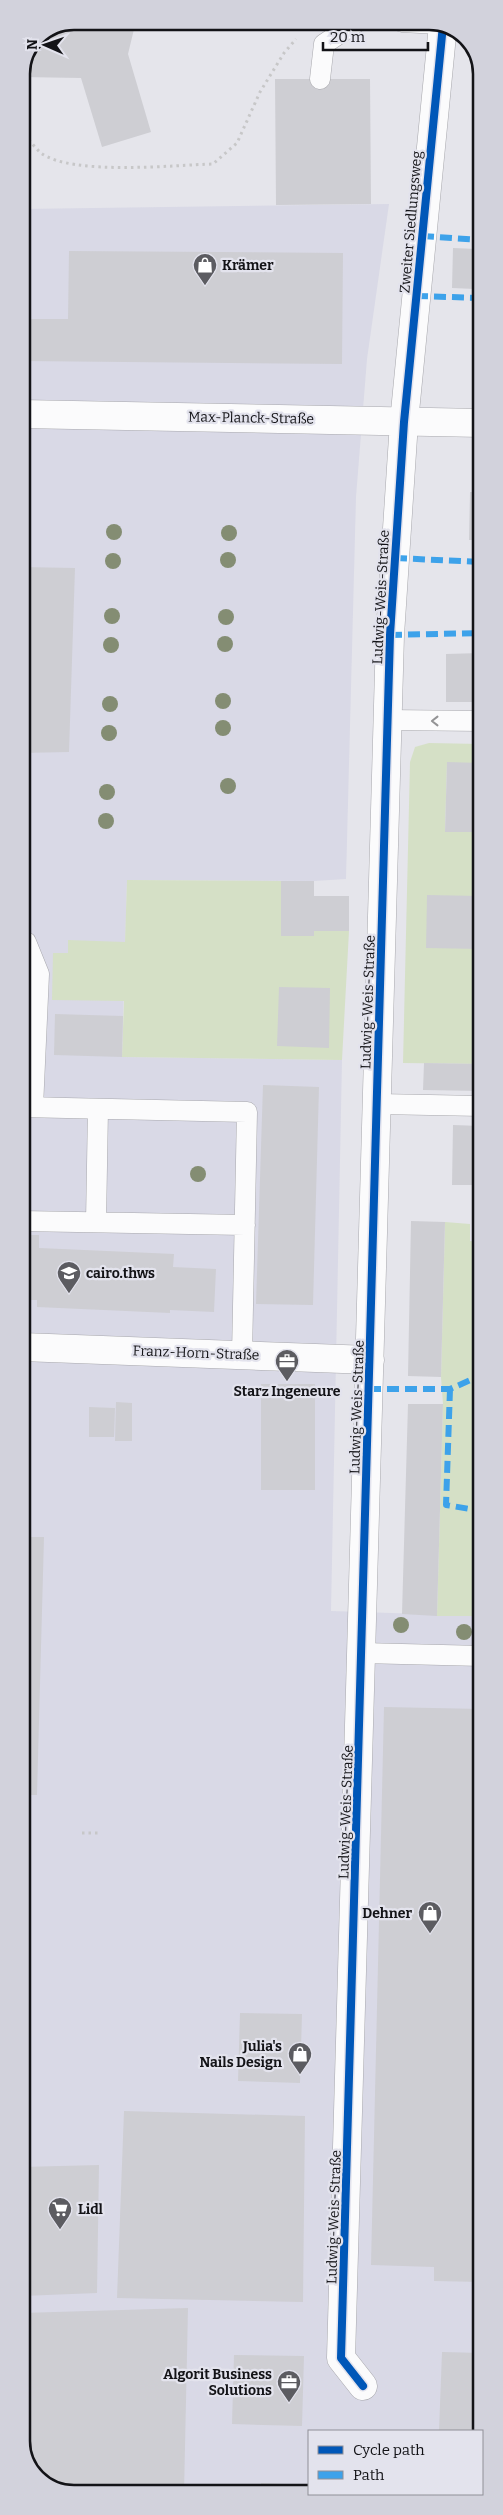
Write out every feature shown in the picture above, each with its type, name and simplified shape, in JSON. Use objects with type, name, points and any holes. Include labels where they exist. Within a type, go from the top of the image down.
[{"type":"street","name":"Zweiter Siedlungsweg","points":[[404,422],[440,32]]},
{"type":"street","name":"Max-Planck-Straße","points":[[30,414],[473,424]]},
{"type":"street","name":"Ludwig-Weis-Straße","points":[[362,2386],[341,2358],[390,635],[404,422]]},
{"type":"street","name":"Franz-Horn-Straße","points":[[30,1347],[370,1360]]},
{"type":"lane","points":[[320,79],[324,44],[346,30]]},
{"type":"lane","points":[[388,720],[473,721]]},
{"type":"lane","points":[[30,952],[39,974],[30,1074]]},
{"type":"lane","points":[[378,1104],[473,1106]]},
{"type":"lane","points":[[30,1107],[247,1112],[242,1355]]},
{"type":"lane","points":[[96,1222],[98,1109]]},
{"type":"lane","points":[[30,1221],[245,1225]]},
{"type":"lane","points":[[362,1653],[473,1656]]},
{"type":"path","points":[[30,139],[42,153],[68,165],[129,167],[214,164],[237,143],[260,92],[284,53],[300,34]]},
{"type":"path","points":[[82,1833],[100,1833]]},
{"type":"shaded area","points":[[389,204],[367,359],[356,497],[346,879],[314,881],[127,880],[122,1057],[342,1060],[331,1611],[473,1616],[473,2430],[308,2430],[308,2485],[71,2485],[50,2478],[43,2472],[32,2455],[30,2446],[30,209]]},
{"type":"green space","points":[[429,743],[473,744],[473,763],[447,763],[445,831],[473,832],[473,1064],[403,1063],[410,762],[415,747]]},
{"type":"green space","points":[[127,880],[281,881],[282,936],[314,936],[314,931],[349,931],[342,1060],[122,1057],[124,1001],[52,1000],[53,953],[68,953],[68,940],[125,942]]},
{"type":"green space","points":[[445,1222],[470,1224],[470,1241],[473,1241],[473,1616],[437,1616],[443,1404],[441,1377]]},
{"type":"building","points":[[74,30],[134,30],[128,54],[151,132],[102,147],[81,78],[30,77],[33,57],[43,43],[57,33]]},
{"type":"building","points":[[275,79],[370,79],[371,204],[276,205]]},
{"type":"building","points":[[453,248],[473,249],[473,289],[452,288]]},
{"type":"building","name":"Krämer","points":[[69,251],[343,253],[342,364],[30,361],[30,319],[68,319]]},
{"type":"building","points":[[470,492],[473,492],[473,540],[469,540]]},
{"type":"building","points":[[30,567],[75,568],[69,752],[30,753]]},
{"type":"building","points":[[473,653],[473,702],[446,702],[446,654]]},
{"type":"building","points":[[447,762],[473,763],[473,832],[445,832]]},
{"type":"building","points":[[281,881],[314,881],[314,896],[349,896],[349,931],[314,931],[314,936],[281,936]]},
{"type":"building","points":[[427,895],[473,896],[473,949],[426,948]]},
{"type":"building","points":[[279,987],[330,988],[329,1048],[277,1046]]},
{"type":"building","points":[[55,1014],[123,1016],[122,1057],[54,1055]]},
{"type":"building","points":[[424,1063],[473,1064],[473,1091],[423,1090]]},
{"type":"building","points":[[263,1085],[319,1087],[313,1305],[256,1304]]},
{"type":"building","points":[[453,1125],[473,1126],[473,1185],[452,1185]]},
{"type":"building","points":[[411,1221],[445,1222],[441,1377],[408,1376]]},
{"type":"building","points":[[30,1235],[39,1235],[39,1248],[174,1254],[173,1267],[216,1269],[214,1312],[170,1310],[170,1313],[37,1307],[37,1300],[30,1300]]},
{"type":"building","points":[[261,1384],[315,1384],[315,1490],[261,1490]]},
{"type":"building","points":[[116,1402],[132,1403],[132,1441],[115,1441]]},
{"type":"building","points":[[408,1404],[443,1404],[437,1616],[402,1614]]},
{"type":"building","points":[[89,1407],[115,1408],[114,1437],[89,1437]]},
{"type":"building","points":[[30,1537],[44,1537],[37,1795],[30,1795]]},
{"type":"building","name":"Dehner","points":[[384,1707],[473,1709],[473,2282],[434,2281],[434,2267],[371,2265]]},
{"type":"building","points":[[240,2013],[302,2014],[300,2083],[238,2081]]},
{"type":"building","points":[[124,2111],[305,2116],[303,2302],[117,2298]]},
{"type":"building","name":"Lidl","points":[[99,2165],[97,2293],[30,2296],[30,2167]]},
{"type":"building","points":[[188,2308],[184,2485],[71,2485],[50,2478],[43,2472],[32,2455],[30,2446],[30,2313]]},
{"type":"building","points":[[442,2352],[473,2353],[473,2430],[439,2430]]},
{"type":"building","points":[[234,2355],[304,2356],[302,2426],[232,2424]]},
{"type":"building","points":[[261,2483],[308,2485],[308,2485],[261,2485]]},
{"type":"marked path","points":[[422,236],[473,239]]},
{"type":"marked path","points":[[416,296],[473,298]]},
{"type":"marked path","points":[[395,558],[473,562]]},
{"type":"marked path","points":[[390,635],[473,633]]},
{"type":"marked path","points":[[369,1389],[450,1389],[473,1379]]},
{"type":"marked path","points":[[450,1389],[446,1505],[473,1510]]},
{"type":"cycle path","points":[[363,2386],[341,2358],[390,635],[404,422],[442,33]]},
{"type":"place","name":"Krämer","points":[[205,286]]},
{"type":"place","name":"cairo.thws","points":[[69,1294]]},
{"type":"place","name":"Starz Ingeneure","points":[[287,1382]]},
{"type":"place","name":"Dehner","points":[[430,1934]]},
{"type":"place","name":"Julia's Nails Design","points":[[300,2075]]},
{"type":"place","name":"Lidl","points":[[60,2230]]},
{"type":"place","name":"Algorit Business Solutions","points":[[289,2403]]}]
